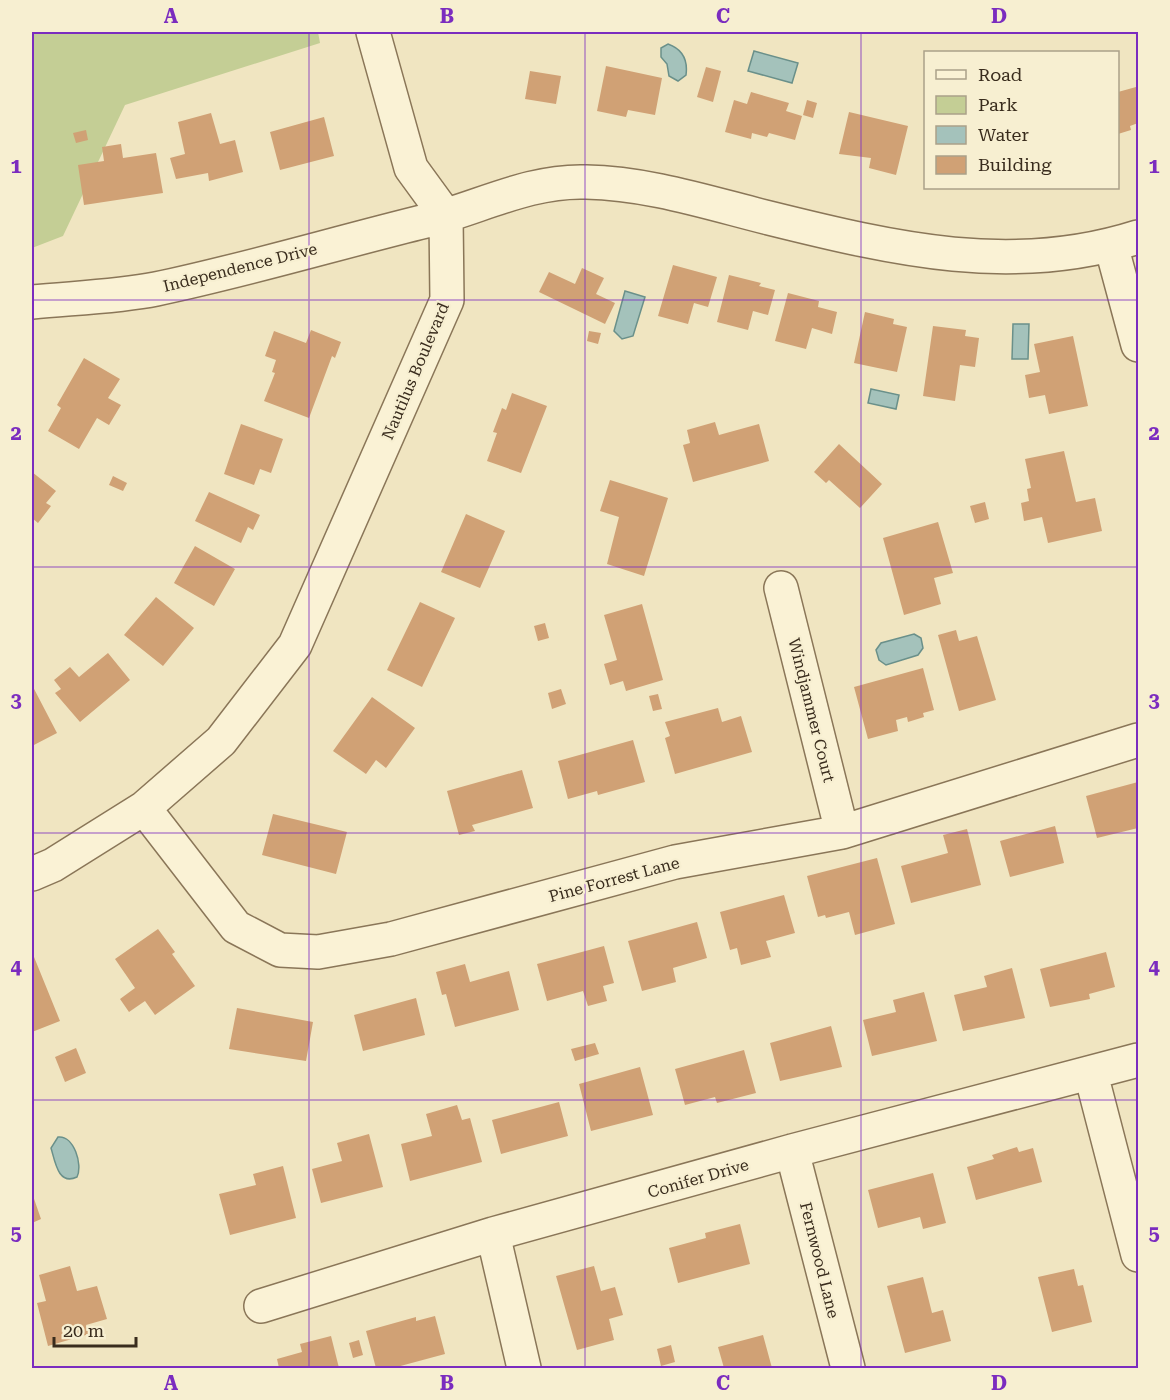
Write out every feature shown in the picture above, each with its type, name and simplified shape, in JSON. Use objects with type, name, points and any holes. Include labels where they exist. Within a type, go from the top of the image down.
[{"type":"street","points":[[373,32],[411,168],[446,216],[513,191],[584,181],[650,189],[699,199],[771,219],[920,252],[992,258],[1047,256],[1125,241],[1138,345]]},
{"type":"street","name":"Independence Drive","points":[[32,302],[154,289],[446,216]]},
{"type":"street","name":"Nautilus Boulevard","points":[[32,874],[53,865],[144,808],[221,741],[295,645],[447,300],[446,216]]},
{"type":"street","name":"Windjammer Court","points":[[781,588],[842,832]]},
{"type":"street","name":"Pine Forrest Lane","points":[[144,808],[236,927],[280,950],[318,952],[390,939],[675,862],[842,832],[1138,740]]},
{"type":"street","name":"Conifer Drive","points":[[261,1306],[493,1234],[792,1151],[1138,1060]]},
{"type":"street","points":[[1091,1074],[1138,1255]]},
{"type":"street","name":"Fernwood Lane","points":[[792,1151],[848,1368]]},
{"type":"street","points":[[493,1234],[524,1368]]},
{"type":"green space","points":[[32,32],[318,32],[320,43],[125,105],[63,236],[32,248]]},
{"type":"water","points":[[668,44],[677,49],[685,60],[686,75],[678,81],[669,76],[667,64],[661,57],[661,48]]},
{"type":"water","points":[[754,51],[798,63],[792,83],[748,71]]},
{"type":"water","points":[[625,291],[645,297],[633,336],[622,339],[614,331]]},
{"type":"water","points":[[1013,324],[1029,324],[1028,359],[1012,359]]},
{"type":"water","points":[[871,389],[899,395],[896,409],[868,403]]},
{"type":"water","points":[[914,634],[921,638],[923,648],[918,655],[886,665],[879,660],[876,650],[881,643]]},
{"type":"water","points":[[58,1137],[69,1141],[76,1152],[79,1165],[77,1177],[65,1178],[58,1171],[51,1148]]},
{"type":"building","points":[[606,66],[662,78],[655,115],[628,110],[626,117],[597,111]]},
{"type":"building","points":[[706,67],[721,71],[713,102],[697,97]]},
{"type":"building","points":[[530,71],[561,76],[556,104],[525,99]]},
{"type":"building","points":[[1136,87],[1138,123],[1130,126],[1131,130],[1119,134],[1119,92]]},
{"type":"building","points":[[751,92],[789,103],[786,111],[802,116],[795,140],[769,133],[767,137],[752,133],[751,139],[725,132],[734,100],[747,104]]},
{"type":"building","points":[[807,100],[817,103],[813,118],[803,115]]},
{"type":"building","points":[[849,112],[908,126],[896,175],[869,168],[871,158],[839,154]]},
{"type":"building","points":[[211,113],[220,144],[235,140],[243,172],[209,181],[208,173],[176,179],[170,158],[185,154],[178,122]]},
{"type":"building","points":[[324,117],[334,156],[280,170],[270,132]]},
{"type":"building","points":[[86,130],[88,140],[76,143],[73,133]]},
{"type":"building","points":[[121,144],[123,158],[156,153],[163,193],[84,205],[78,165],[104,161],[102,147]]},
{"type":"building","points":[[673,265],[717,277],[708,307],[694,303],[688,324],[658,316]]},
{"type":"building","points":[[582,268],[604,278],[596,294],[615,303],[605,324],[539,292],[549,272],[575,284]]},
{"type":"building","points":[[729,275],[761,283],[759,286],[775,290],[768,315],[753,311],[748,330],[717,322]]},
{"type":"building","points":[[788,293],[819,301],[818,307],[837,312],[832,334],[812,328],[806,349],[775,341]]},
{"type":"building","points":[[865,312],[894,319],[893,324],[907,327],[897,372],[854,363]]},
{"type":"building","points":[[933,326],[966,330],[965,336],[979,338],[975,367],[960,365],[955,401],[923,396]]},
{"type":"building","points":[[311,330],[341,342],[335,358],[332,356],[309,418],[264,401],[275,373],[272,372],[276,360],[265,356],[274,331],[306,343]]},
{"type":"building","points":[[589,331],[601,333],[598,344],[587,341]]},
{"type":"building","points":[[1073,336],[1088,406],[1049,414],[1045,395],[1029,398],[1025,375],[1040,372],[1034,344]]},
{"type":"building","points":[[84,358],[120,379],[108,398],[121,405],[109,425],[97,418],[79,449],[48,431],[61,408],[57,405]]},
{"type":"building","points":[[512,393],[547,406],[521,473],[487,461],[497,433],[493,432],[502,408],[506,410]]},
{"type":"building","points":[[715,422],[719,435],[759,424],[769,461],[693,482],[683,445],[690,443],[687,430]]},
{"type":"building","points":[[241,424],[283,439],[271,473],[260,469],[254,485],[224,474]]},
{"type":"building","points":[[839,444],[882,484],[860,508],[829,480],[826,483],[814,472]]},
{"type":"building","points":[[1064,451],[1076,502],[1095,498],[1102,531],[1048,543],[1042,517],[1024,521],[1021,503],[1029,501],[1027,489],[1031,488],[1025,459]]},
{"type":"building","points":[[32,472],[56,491],[46,503],[51,506],[38,523],[32,518]]},
{"type":"building","points":[[113,476],[127,483],[123,491],[109,485]]},
{"type":"building","points":[[610,480],[668,498],[644,576],[607,564],[619,517],[600,511]]},
{"type":"building","points":[[209,492],[260,515],[253,530],[248,527],[241,543],[195,521]]},
{"type":"building","points":[[985,502],[989,519],[975,523],[970,506]]},
{"type":"building","points":[[466,514],[505,531],[480,588],[441,572]]},
{"type":"building","points":[[938,522],[953,573],[934,578],[941,604],[904,615],[883,538]]},
{"type":"building","points":[[195,546],[235,569],[214,606],[174,583]]},
{"type":"building","points":[[156,597],[194,628],[163,666],[124,635]]},
{"type":"building","points":[[420,602],[455,618],[422,687],[387,670]]},
{"type":"building","points":[[642,604],[663,680],[626,691],[623,681],[610,685],[604,664],[617,660],[604,615]]},
{"type":"building","points":[[545,623],[549,638],[538,641],[534,626]]},
{"type":"building","points":[[956,630],[959,641],[977,636],[996,700],[959,711],[938,635]]},
{"type":"building","points":[[108,653],[130,680],[80,722],[55,693],[61,689],[54,680],[70,667],[79,677]]},
{"type":"building","points":[[923,668],[934,710],[923,713],[924,717],[908,722],[907,717],[896,720],[898,731],[868,739],[854,687]]},
{"type":"building","points":[[32,685],[57,733],[32,746]]},
{"type":"building","points":[[561,689],[566,704],[552,709],[548,693]]},
{"type":"building","points":[[658,694],[662,709],[653,711],[649,696]]},
{"type":"building","points":[[372,697],[415,728],[386,768],[376,760],[366,774],[333,751]]},
{"type":"building","points":[[718,708],[722,722],[741,716],[752,752],[675,774],[665,738],[670,736],[665,722]]},
{"type":"building","points":[[633,740],[645,782],[598,795],[597,791],[568,799],[558,761]]},
{"type":"building","points":[[522,770],[533,808],[472,825],[475,831],[459,835],[447,791]]},
{"type":"building","points":[[1138,782],[1138,828],[1097,838],[1086,796]]},
{"type":"building","points":[[273,814],[347,832],[336,874],[262,855]]},
{"type":"building","points":[[1055,826],[1064,863],[1010,877],[1000,841]]},
{"type":"building","points":[[967,829],[981,885],[911,903],[901,866],[948,853],[943,835]]},
{"type":"building","points":[[877,858],[895,924],[855,935],[849,912],[826,918],[825,915],[818,917],[807,876]]},
{"type":"building","points":[[784,895],[795,933],[766,941],[771,957],[741,965],[737,948],[730,950],[720,912]]},
{"type":"building","points":[[697,922],[707,958],[673,968],[676,982],[642,991],[628,941]]},
{"type":"building","points":[[158,929],[175,952],[172,954],[195,986],[155,1015],[145,1001],[129,1012],[120,999],[135,988],[115,959]]},
{"type":"building","points":[[604,946],[614,983],[603,986],[607,1001],[588,1006],[583,991],[547,1001],[537,964]]},
{"type":"building","points":[[32,952],[60,1021],[32,1032]]},
{"type":"building","points":[[1106,952],[1115,987],[1089,994],[1090,999],[1050,1007],[1040,969]]},
{"type":"building","points":[[465,964],[470,982],[509,971],[519,1010],[455,1027],[446,994],[442,995],[436,972]]},
{"type":"building","points":[[1012,968],[1025,1018],[963,1031],[954,995],[987,987],[984,976]]},
{"type":"building","points":[[924,992],[937,1041],[872,1056],[863,1020],[896,1012],[893,1000]]},
{"type":"building","points":[[416,998],[425,1035],[363,1051],[354,1015]]},
{"type":"building","points":[[237,1008],[313,1022],[306,1061],[229,1049]]},
{"type":"building","points":[[831,1026],[842,1067],[780,1081],[770,1043]]},
{"type":"building","points":[[595,1043],[599,1054],[575,1061],[571,1049]]},
{"type":"building","points":[[76,1048],[86,1073],[65,1082],[55,1057]]},
{"type":"building","points":[[744,1050],[756,1093],[717,1103],[715,1097],[685,1105],[675,1069]]},
{"type":"building","points":[[640,1067],[653,1115],[591,1131],[579,1084]]},
{"type":"building","points":[[559,1102],[568,1136],[501,1154],[492,1120]]},
{"type":"building","points":[[457,1105],[462,1120],[470,1118],[482,1162],[410,1181],[401,1144],[432,1136],[426,1114]]},
{"type":"building","points":[[369,1134],[383,1187],[321,1203],[312,1169],[342,1161],[337,1143]]},
{"type":"building","points":[[1017,1147],[1019,1152],[1033,1148],[1042,1182],[976,1200],[967,1167],[994,1159],[992,1155]]},
{"type":"building","points":[[283,1166],[296,1218],[230,1235],[219,1194],[256,1185],[253,1174]]},
{"type":"building","points":[[933,1173],[946,1223],[923,1229],[920,1217],[878,1228],[868,1190]]},
{"type":"building","points":[[32,1193],[41,1219],[32,1223]]},
{"type":"building","points":[[740,1224],[750,1264],[678,1283],[669,1248],[706,1238],[705,1233]]},
{"type":"building","points":[[70,1266],[77,1291],[97,1286],[107,1319],[86,1325],[89,1334],[48,1346],[37,1303],[46,1301],[39,1275]]},
{"type":"building","points":[[594,1266],[601,1291],[615,1287],[623,1315],[609,1319],[614,1340],[577,1350],[556,1276]]},
{"type":"building","points":[[1074,1269],[1078,1286],[1083,1285],[1092,1322],[1052,1332],[1038,1277]]},
{"type":"building","points":[[923,1277],[932,1313],[943,1310],[951,1341],[905,1353],[887,1286]]},
{"type":"building","points":[[435,1316],[445,1354],[393,1368],[376,1368],[366,1331],[416,1317],[416,1321]]},
{"type":"building","points":[[763,1335],[772,1368],[724,1368],[718,1347]]},
{"type":"building","points":[[331,1336],[339,1368],[279,1368],[277,1359],[302,1352],[300,1344]]},
{"type":"building","points":[[359,1340],[363,1355],[353,1358],[349,1343]]},
{"type":"building","points":[[671,1345],[675,1362],[661,1366],[657,1349]]}]
